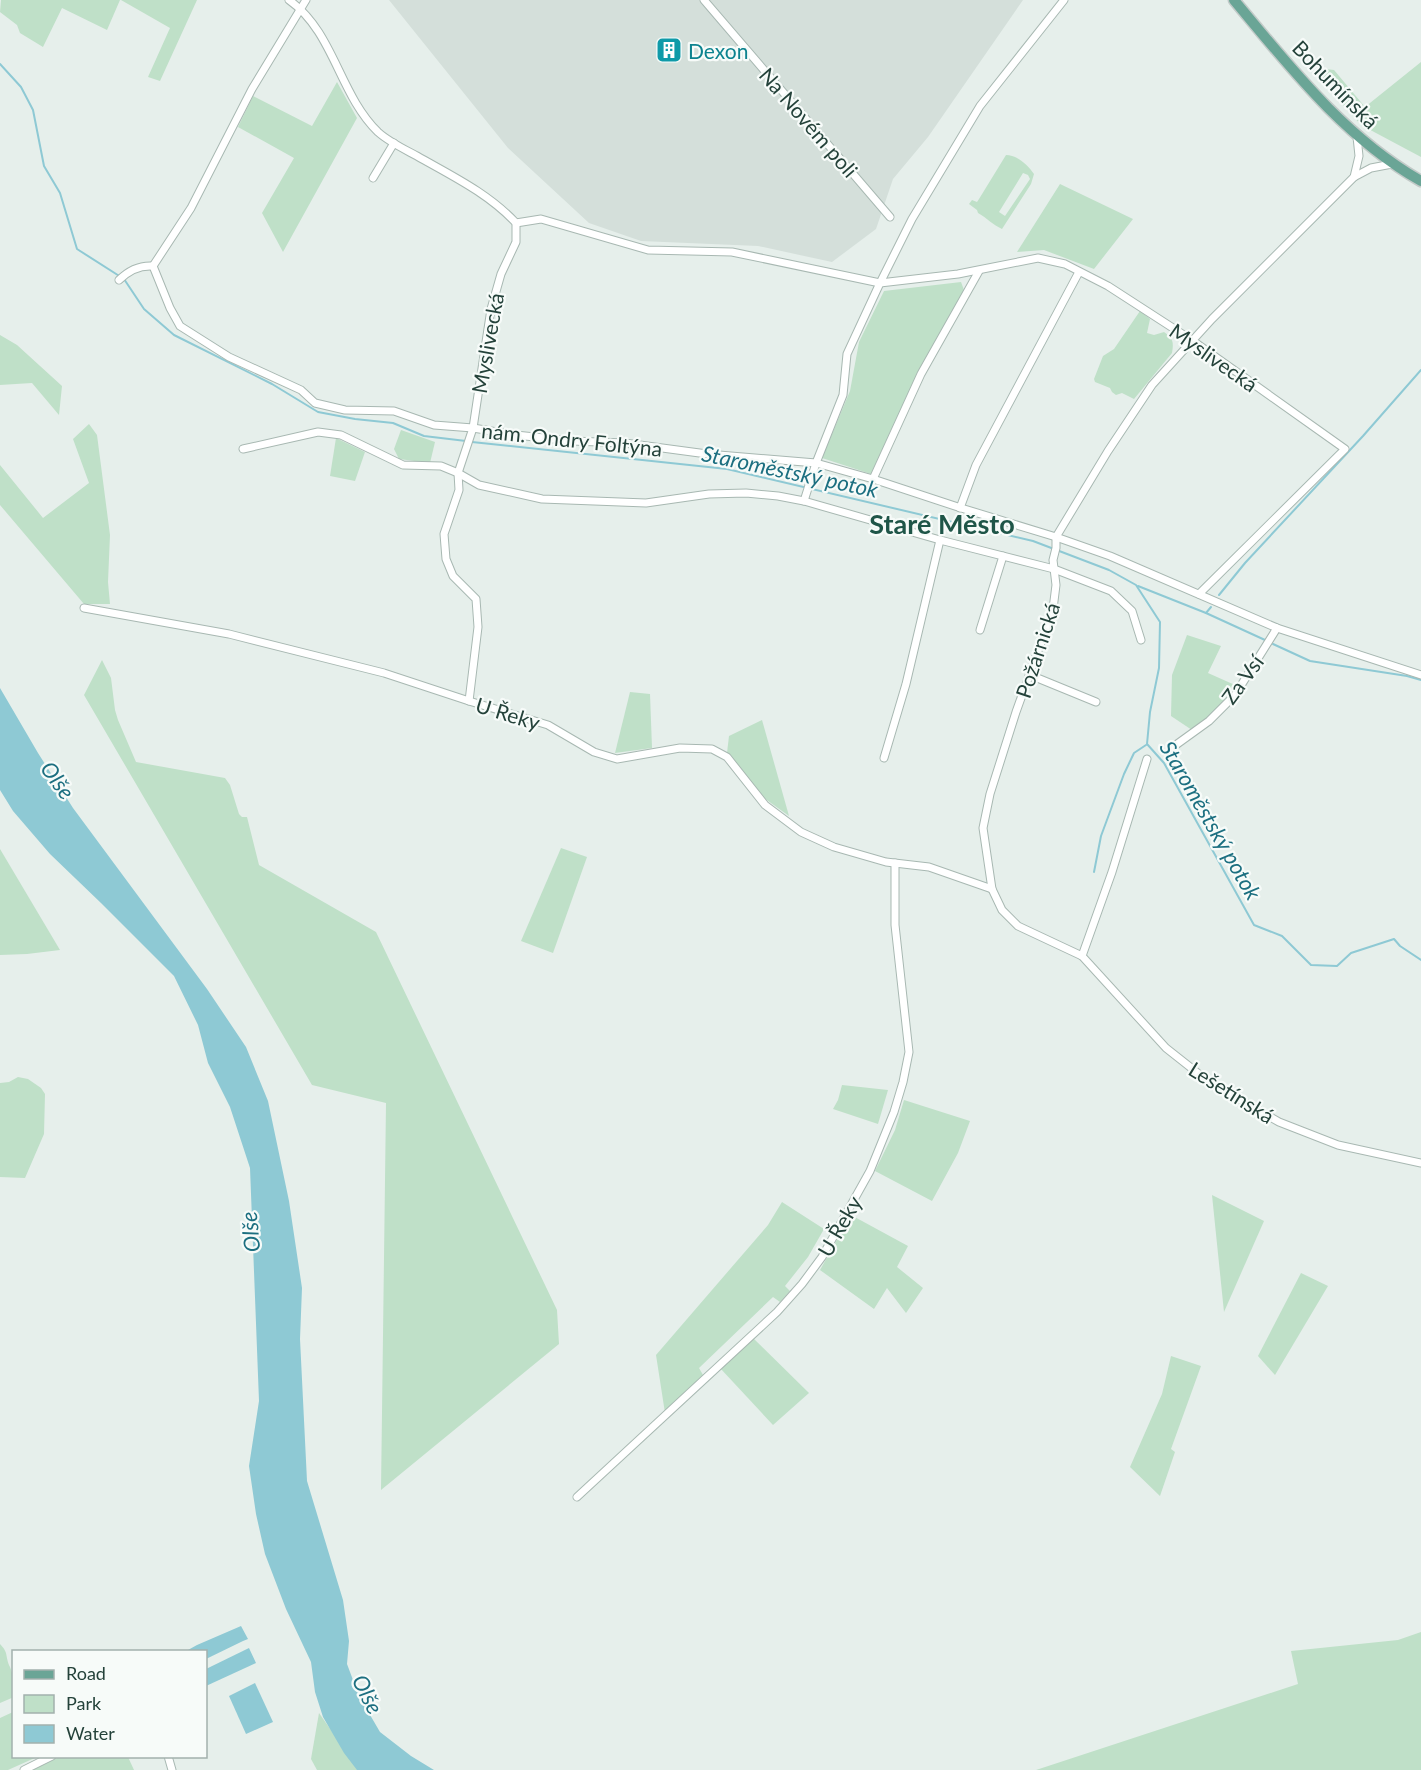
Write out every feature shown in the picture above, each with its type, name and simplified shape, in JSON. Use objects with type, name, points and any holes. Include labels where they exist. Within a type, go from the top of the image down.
[{"type":"main road","name":"Bohumínská","points":[[1234,0],[1306,85],[1357,137],[1392,164],[1421,181]]},
{"type":"street","points":[[289,0],[301,9],[315,25],[357,106],[379,132],[489,198],[516,223]]},
{"type":"street","points":[[118,280],[125,273],[142,266],[153,266],[167,248],[191,208],[252,89],[306,0]]},
{"type":"street","name":"Na Novém poli","points":[[704,0],[890,217]]},
{"type":"street","points":[[806,493],[843,395],[847,354],[912,219],[980,106],[1064,0]]},
{"type":"street","points":[[1354,177],[1359,156],[1357,137]]},
{"type":"street","points":[[373,178],[394,143]]},
{"type":"street","points":[[1056,537],[1108,451],[1152,385],[1221,310],[1354,177],[1371,168],[1392,164]]},
{"type":"street","name":"Myslivecká","points":[[469,701],[478,627],[476,599],[453,576],[446,559],[444,534],[459,490],[458,473],[473,428],[491,309],[501,274],[516,242],[516,223],[541,219],[648,250],[732,252],[880,283],[979,270],[1038,258],[1065,264],[1108,286],[1193,341],[1345,449],[1199,594]]},
{"type":"street","name":"nám. Ondry Foltýna","points":[[153,266],[180,326],[229,357],[300,390],[315,404],[345,410],[394,411],[434,425],[572,441],[625,443],[707,454],[816,463],[1056,537],[1110,556],[1210,599]]},
{"type":"street","points":[[873,479],[921,374],[979,270]]},
{"type":"street","points":[[960,508],[976,465],[1079,272]]},
{"type":"street","points":[[243,449],[318,432],[341,435],[403,465],[441,466],[479,485],[542,499],[646,503],[709,494],[746,493],[778,496],[806,493],[940,540],[1054,568],[1111,591],[1132,611],[1141,640]]},
{"type":"street","name":"Požárnická","points":[[993,889],[983,828],[990,794],[1053,609],[1056,585],[1054,568],[1056,537]]},
{"type":"street","points":[[884,758],[906,684],[940,540]]},
{"type":"street","points":[[980,630],[1003,556]]},
{"type":"street","name":"Za Vsí","points":[[1210,599],[1277,628],[1421,675]]},
{"type":"street","name":"U Řeky","points":[[84,608],[229,634],[384,673],[548,725],[594,752],[617,759],[680,748],[712,749],[727,757],[765,805],[801,832],[834,847],[886,862],[929,867],[993,889]]},
{"type":"street","name":"Za Vsí","points":[[1173,747],[1209,721],[1235,695],[1277,628]]},
{"type":"street","points":[[1030,675],[1096,702]]},
{"type":"street","points":[[1082,956],[1112,872],[1147,759]]},
{"type":"street","name":"U Řeky","points":[[577,1497],[777,1312],[822,1257],[870,1171],[894,1112],[909,1052],[895,925],[895,863]]},
{"type":"street","name":"Lešetínská","points":[[993,889],[1002,910],[1018,926],[1082,956],[1166,1048],[1209,1082],[1279,1122],[1328,1142],[1421,1163]]},
{"type":"street","points":[[24,1770],[48,1758]]},
{"type":"shaded area","points":[[389,0],[1023,0],[928,137],[893,179],[876,229],[832,262],[758,246],[641,241],[589,223],[508,148]]},
{"type":"green space","points":[[1,0],[120,0],[107,30],[62,8],[43,47],[20,33],[17,25],[0,12]]},
{"type":"green space","points":[[121,0],[197,0],[160,81],[148,77],[170,28]]},
{"type":"green space","points":[[1421,62],[1421,157],[1361,125],[1321,80],[1326,69],[1334,70],[1365,107]]},
{"type":"green space","points":[[337,82],[357,118],[283,252],[262,213],[294,158],[238,127],[253,96],[312,126]]},
{"type":"green space","points":[[1006,155],[1022,161],[1034,174],[1031,184],[1002,229],[969,204],[972,200],[977,202]],"holes":[[[1023,173],[1030,179],[1005,216],[999,212]]]},
{"type":"green space","points":[[1060,184],[1133,219],[1094,269],[1044,250],[1017,252]]},
{"type":"green space","points":[[961,282],[964,290],[907,396],[871,474],[822,458],[850,391],[859,342],[884,291]]},
{"type":"green space","points":[[1140,311],[1150,319],[1147,333],[1154,335],[1164,332],[1171,338],[1173,346],[1172,353],[1134,399],[1122,393],[1116,395],[1110,388],[1095,382],[1094,379],[1103,356],[1114,349]]},
{"type":"green space","points":[[0,335],[17,345],[62,386],[59,415],[32,383],[0,385]]},
{"type":"green space","points":[[89,424],[97,435],[110,535],[108,582],[110,604],[84,604],[0,505],[0,465],[43,518],[89,483],[73,439]]},
{"type":"green space","points":[[401,430],[435,442],[430,463],[399,459],[394,449]]},
{"type":"green space","points":[[336,438],[365,452],[355,481],[330,476]]},
{"type":"green space","points":[[1187,635],[1221,646],[1208,673],[1235,685],[1210,718],[1192,730],[1171,716],[1172,675]]},
{"type":"green space","points":[[102,660],[111,678],[118,720],[136,762],[225,778],[230,785],[239,814],[247,817],[259,865],[376,932],[557,1310],[559,1344],[381,1490],[386,1103],[312,1085],[84,695]]},
{"type":"green space","points":[[630,692],[650,694],[652,748],[615,753]]},
{"type":"green space","points":[[762,720],[789,816],[764,798],[727,753],[729,736]]},
{"type":"green space","points":[[561,848],[587,857],[553,953],[521,941]]},
{"type":"green space","points":[[0,849],[60,950],[0,955]]},
{"type":"green space","points":[[18,1077],[28,1079],[41,1088],[45,1094],[44,1134],[25,1178],[0,1177],[0,1083],[9,1082]]},
{"type":"green space","points":[[842,1085],[888,1090],[878,1124],[833,1109]]},
{"type":"green space","points":[[904,1100],[970,1121],[958,1153],[932,1201],[875,1171],[895,1130]]},
{"type":"green space","points":[[1212,1195],[1264,1221],[1224,1312]]},
{"type":"green space","points":[[782,1202],[824,1229],[808,1257],[785,1286],[790,1291],[780,1302],[773,1297],[699,1368],[703,1375],[665,1413],[656,1355],[768,1225]]},
{"type":"green space","points":[[851,1215],[908,1246],[897,1267],[923,1288],[906,1313],[887,1288],[874,1309],[820,1270]]},
{"type":"green space","points":[[1301,1273],[1328,1286],[1275,1375],[1258,1356]]},
{"type":"green space","points":[[753,1338],[809,1393],[773,1425],[720,1368]]},
{"type":"green space","points":[[1171,1356],[1201,1366],[1171,1449],[1175,1452],[1160,1496],[1130,1467],[1162,1394]]},
{"type":"green space","points":[[1421,1632],[1421,1770],[1036,1770],[1298,1684],[1291,1651],[1398,1640]]},
{"type":"green space","points":[[0,1644],[6,1653],[12,1674],[12,1698],[0,1703]]},
{"type":"green space","points":[[12,1712],[12,1758],[35,1758],[8,1770],[0,1770],[0,1718]]},
{"type":"green space","points":[[319,1713],[359,1770],[317,1770],[311,1759]]},
{"type":"green space","points":[[57,1758],[128,1758],[134,1770],[32,1770]]},
{"type":"water","points":[[0,688],[73,808],[207,989],[246,1047],[268,1101],[289,1201],[302,1288],[300,1339],[307,1481],[343,1600],[349,1641],[347,1664],[359,1696],[380,1732],[434,1770],[357,1770],[323,1717],[315,1692],[311,1662],[286,1609],[265,1554],[249,1466],[259,1401],[250,1168],[230,1107],[208,1063],[198,1025],[174,976],[50,854],[13,811],[0,790]]},
{"type":"water","points":[[241,1626],[248,1639],[207,1659],[207,1650],[188,1650]]},
{"type":"water","points":[[249,1648],[256,1663],[207,1686],[207,1669]]},
{"type":"water","points":[[255,1683],[273,1722],[246,1734],[229,1696]]},
{"type":"waterway","name":"Staroměstský potok","points":[[0,64],[21,87],[33,110],[44,166],[60,193],[77,249],[124,279],[144,309],[174,335],[272,384],[318,412],[393,423],[424,436],[466,441]]},
{"type":"waterway","points":[[1219,595],[1245,563],[1421,370]]},
{"type":"waterway","name":"Staroměstský potok","points":[[472,442],[727,469],[1033,541],[1109,570],[1136,585],[1160,622],[1159,668],[1150,712],[1147,744],[1164,763],[1254,925],[1282,936],[1311,965],[1337,966],[1351,953],[1394,939],[1400,946],[1421,960]]},
{"type":"waterway","points":[[1138,586],[1206,613],[1211,607]]},
{"type":"waterway","points":[[1206,613],[1265,640]]},
{"type":"waterway","points":[[1273,644],[1310,661],[1421,680]]},
{"type":"waterway","points":[[1094,872],[1101,836],[1124,774],[1134,753],[1146,745]]},
{"type":"place","name":"Dexon","points":[[669,50]]},
{"type":"district","name":"Staré Město","points":[[942,523]]},
{"type":"water label","name":"Olše","points":[[58,780]]},
{"type":"water label","name":"Olše","points":[[250,1232]]},
{"type":"water label","name":"Olše","points":[[368,1694]]}]
